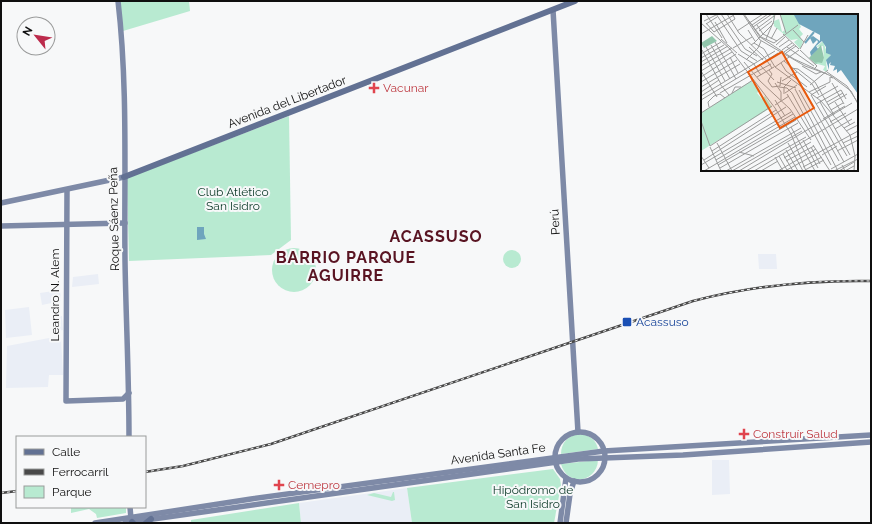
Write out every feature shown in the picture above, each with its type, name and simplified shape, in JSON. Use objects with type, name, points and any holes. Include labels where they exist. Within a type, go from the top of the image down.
[{"type":"main road","name":"Roque Sáenz Peña","points":[[118,1],[122,40],[129,436]]},
{"type":"main road","name":"Avenida del Libertador","points":[[1,203],[67,191],[124,177],[575,1]]},
{"type":"main road","name":"Perú","points":[[553,10],[578,432]]},
{"type":"main road","name":"Leandro N. Alem","points":[[67,191],[66,400],[123,399]]},
{"type":"main road","points":[[1,226],[125,223]]},
{"type":"main road","points":[[129,393],[123,399],[129,411]]},
{"type":"main road","points":[[578,432],[588,434],[596,438],[604,454],[602,468],[596,476],[586,481],[574,481],[566,478],[561,473],[555,459],[556,451],[562,440],[567,436],[578,432]]},
{"type":"main road","name":"Avenida Santa Fe","points":[[130,521],[555,459],[604,454],[871,435]]},
{"type":"main road","name":"Avenida Santa Fe","points":[[604,454],[673,456],[871,442]]},
{"type":"main road","name":"Avenida Santa Fe","points":[[130,521],[148,521],[492,468]]},
{"type":"main road","points":[[560,523],[566,478]]},
{"type":"main road","points":[[566,523],[570,494],[574,481]]},
{"type":"main road","points":[[95,523],[130,521],[130,508]]},
{"type":"shaded area","points":[[758,254],[776,254],[777,269],[759,269]]},
{"type":"shaded area","points":[[98,274],[99,284],[72,287],[73,277]]},
{"type":"shaded area","points":[[60,290],[61,301],[42,305],[40,293]]},
{"type":"shaded area","points":[[29,307],[32,335],[6,338],[5,310]]},
{"type":"shaded area","points":[[54,316],[62,316],[63,330],[55,331]]},
{"type":"shaded area","points":[[61,337],[63,375],[49,375],[48,387],[6,388],[7,346]]},
{"type":"shaded area","points":[[712,460],[729,460],[730,494],[712,495]]},
{"type":"shaded area","points":[[407,488],[412,523],[301,523],[299,503]]},
{"type":"green space","points":[[120,1],[189,1],[190,11],[123,31]]},
{"type":"green space","name":"Club Atlético San Isidro","points":[[289,116],[291,240],[271,255],[129,261],[127,178]]},
{"type":"green space","points":[[294,248],[306,252],[312,258],[316,270],[312,282],[306,288],[294,292],[282,288],[276,282],[272,270],[276,258],[282,252]]},
{"type":"green space","points":[[512,250],[518,253],[521,259],[518,265],[512,268],[506,265],[503,259],[506,253]]},
{"type":"green space","points":[[580,434],[592,438],[598,449],[561,454],[562,446],[566,440],[572,436]]},
{"type":"green space","points":[[598,460],[593,474],[581,479],[575,479],[569,476],[564,471],[561,464]]},
{"type":"green space","name":"Hipódromo de San Isidro","points":[[553,469],[560,479],[561,485],[554,523],[412,523],[407,488]]},
{"type":"green space","points":[[393,492],[395,500],[392,501],[367,495],[374,493],[391,497]]},
{"type":"green space","points":[[299,503],[301,523],[191,523],[191,520]]},
{"type":"green space","points":[[71,508],[126,508],[126,513],[97,518],[96,514],[89,509],[71,513]]},
{"type":"water","points":[[197,227],[204,227],[206,239],[197,240]]},
{"type":"railway","points":[[146,472],[183,466],[271,444],[693,301],[737,291],[781,285],[871,281]]},
{"type":"railway","points":[[1,493],[16,491]]},
{"type":"place","name":"Vacunar","points":[[374,88]]},
{"type":"place","name":"Acassuso","points":[[627,322]]},
{"type":"place","name":"Construír Salud","points":[[744,434]]},
{"type":"place","name":"Cemepro","points":[[279,485]]},
{"type":"district","name":"ACASSUSO","points":[[436,236]]},
{"type":"district","name":"BARRIO PARQUE AGUIRRE","points":[[346,266]]}]
